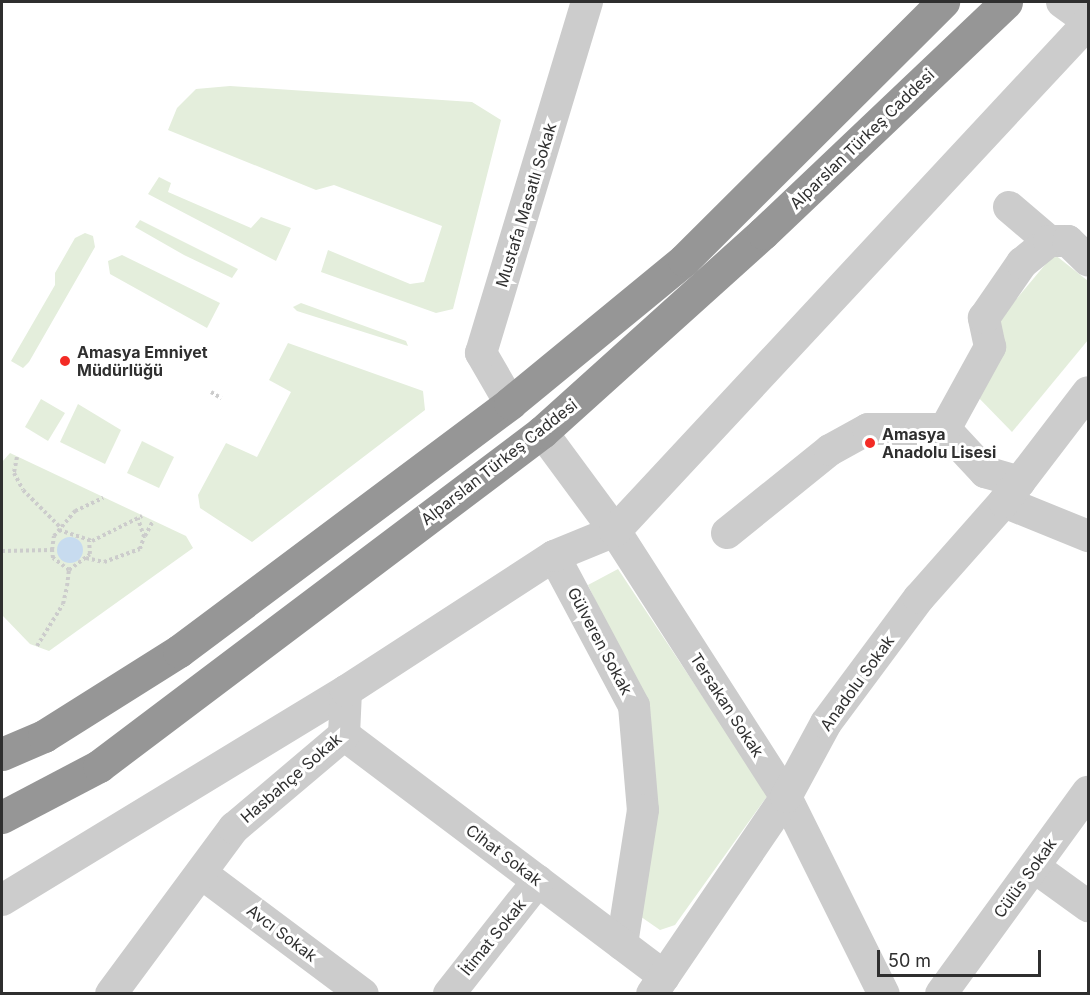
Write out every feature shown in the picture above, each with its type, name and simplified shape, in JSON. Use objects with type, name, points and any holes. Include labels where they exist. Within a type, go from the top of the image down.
[{"type":"highway","points":[[2,754],[44,736],[179,651],[510,403],[684,260],[943,2]]},
{"type":"highway","name":"Alparslan Türkeş Caddesi","points":[[2,817],[99,766],[542,432],[763,233],[1006,2]]},
{"type":"street","name":"Mustafa Masatlı Sokak","points":[[510,403],[481,352],[587,2]]},
{"type":"street","points":[[2,900],[346,692],[554,556],[615,531],[1089,22],[1062,2]]},
{"type":"street","points":[[1009,207],[1049,241],[1068,241],[1089,260]]},
{"type":"street","points":[[945,429],[950,412],[990,347],[984,318],[1022,264],[1049,241]]},
{"type":"street","name":"Anadolu Sokak","points":[[658,985],[786,797],[826,723],[919,598],[1012,492],[1089,392]]},
{"type":"street","points":[[727,533],[830,450],[868,429],[945,429],[985,472],[1012,492],[1089,536]]},
{"type":"street","name":"Tersakan Sokak","points":[[542,432],[615,531],[786,797],[884,993]]},
{"type":"street","name":"Gülveren Sokak","points":[[554,556],[634,706],[643,810],[622,944]]},
{"type":"street","name":"Hasbahçe Sokak","points":[[111,993],[234,828],[344,735],[346,692]]},
{"type":"street","name":"Cihat Sokak","points":[[344,735],[622,944],[658,985]]},
{"type":"street","name":"Cülüs Sokak","points":[[941,993],[1089,792]]},
{"type":"street","points":[[1034,867],[1089,906]]},
{"type":"street","name":"Avcı Sokak","points":[[201,873],[363,993]]},
{"type":"street","name":"İtimat Sokak","points":[[448,993],[538,881]]},
{"type":"path","points":[[210,392],[221,398]]},
{"type":"path","points":[[17,457],[14,473],[23,490],[60,529],[89,541],[140,517],[144,537]]},
{"type":"path","points":[[69,570],[53,558],[52,550],[60,529],[75,510],[103,498]]},
{"type":"path","points":[[86,558],[104,562],[128,556],[140,549],[153,521]]},
{"type":"path","points":[[37,646],[63,604],[69,570],[86,558],[89,541]]},
{"type":"path","points":[[2,551],[52,550]]},
{"type":"green space","points":[[230,86],[472,102],[501,120],[453,309],[436,313],[321,272],[328,250],[410,284],[424,282],[442,226],[334,185],[316,190],[168,130],[177,108],[196,89]]},
{"type":"green space","points":[[159,177],[171,183],[168,192],[251,228],[261,217],[291,228],[276,261],[148,194]]},
{"type":"green space","points":[[140,220],[238,269],[232,278],[184,255],[135,227]]},
{"type":"green space","points":[[85,233],[93,236],[95,247],[29,362],[23,368],[11,361],[55,285],[55,273],[75,238]]},
{"type":"green space","points":[[1054,254],[1088,281],[1088,340],[1012,432],[974,393],[993,327]]},
{"type":"green space","points":[[122,255],[220,303],[207,328],[110,274],[108,261]]},
{"type":"green space","points":[[301,303],[406,341],[408,346],[297,311],[293,307]]},
{"type":"green space","points":[[288,343],[423,391],[425,410],[252,542],[200,508],[198,495],[226,443],[257,457],[291,392],[269,380]]},
{"type":"green space","points":[[41,399],[65,413],[48,441],[25,427]]},
{"type":"green space","points":[[78,404],[121,430],[105,464],[60,442]]},
{"type":"green space","points":[[142,441],[174,457],[159,488],[127,473]]},
{"type":"green space","points":[[10,453],[186,536],[193,548],[49,651],[30,644],[2,615],[2,462]]},
{"type":"green space","points":[[618,569],[768,795],[675,925],[660,930],[634,912],[651,717],[588,585]]},
{"type":"water","points":[[70,537],[79,541],[83,550],[79,559],[70,563],[61,559],[57,550],[61,541]]},
{"type":"place","name":"Amasya Emniyet Müdürlüğü","points":[[65,361]]},
{"type":"place","name":"Amasya Anadolu Lisesi","points":[[870,443]]}]
